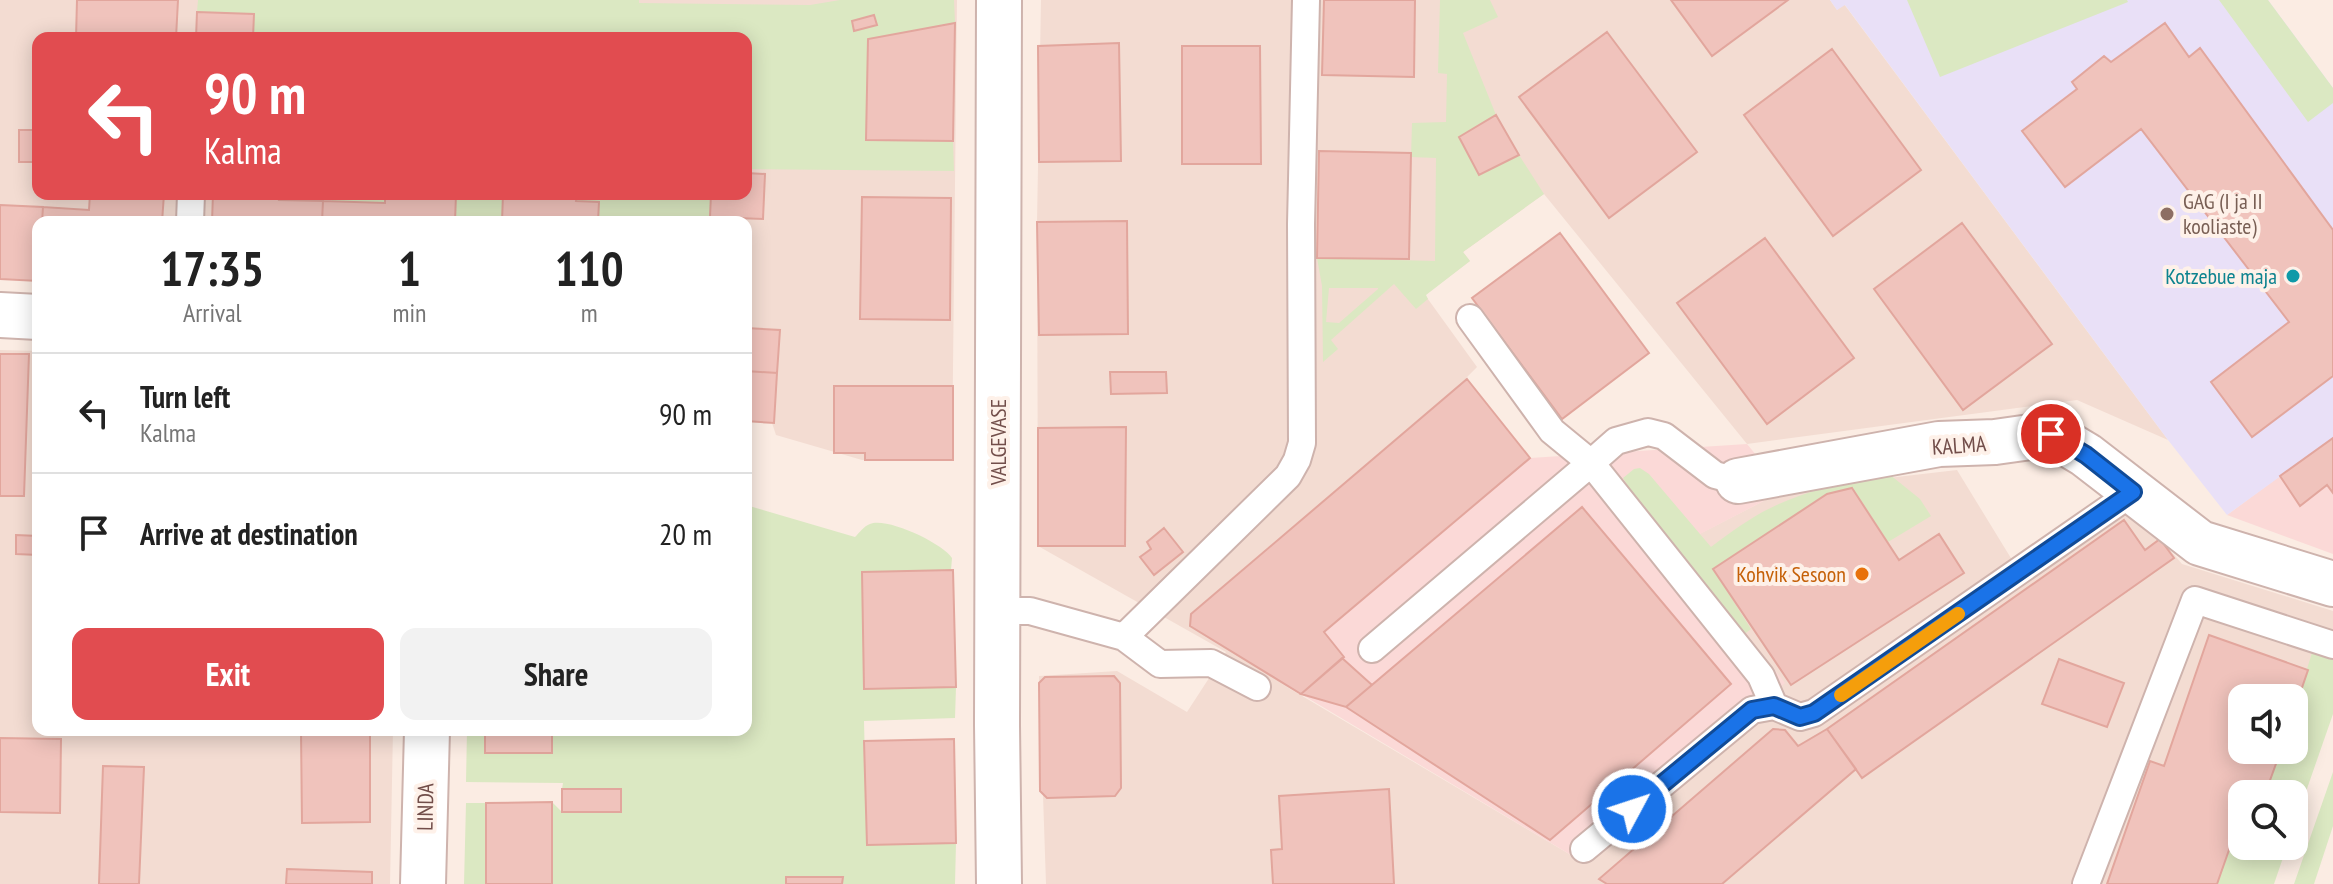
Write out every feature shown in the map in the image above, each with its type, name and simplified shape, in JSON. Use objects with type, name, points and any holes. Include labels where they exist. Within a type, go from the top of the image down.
[{"type":"street","name":"VALGEVASE","points":[[999,0],[999,884]]},
{"type":"street","points":[[0,315],[32,317]]},
{"type":"street","name":"KALMA","points":[[1738,481],[1939,444],[1995,442],[2051,434],[2086,455],[2200,543],[2333,584]]},
{"type":"street","name":"LINDA","points":[[423,884],[427,736]]},
{"type":"lane","points":[[1124,637],[1288,476],[1302,443],[1301,224],[1306,0]]},
{"type":"lane","points":[[1470,318],[1552,431],[1591,463],[1761,676],[1774,706]]},
{"type":"lane","points":[[1372,649],[1616,441],[1648,432],[1664,436],[1715,475],[1738,481]]},
{"type":"lane","points":[[1584,849],[1752,710],[1774,706],[1800,717],[1814,713],[2133,492]]},
{"type":"lane","points":[[2086,884],[2195,600],[2333,645]]},
{"type":"lane","points":[[997,611],[1030,611],[1124,637],[1160,664],[1211,663],[1257,687]]},
{"type":"shaded area","points":[[0,0],[957,0],[952,461],[862,460],[776,435],[772,423],[752,421],[752,216],[32,216],[32,230],[0,273]]},
{"type":"shaded area","points":[[1041,0],[1830,0],[1837,10],[1844,4],[2168,440],[2077,400],[1747,444],[1544,194],[1463,252],[1470,261],[1425,295],[1477,367],[1466,378],[1530,458],[1324,632],[1344,657],[1301,694],[1282,684],[1581,861],[1676,546],[1785,490],[1957,470],[2017,568],[2122,494],[2182,564],[2333,611],[2333,699],[2308,760],[2308,684],[2228,684],[2228,764],[2306,764],[2300,780],[2228,780],[2228,860],[2252,860],[2269,884],[1046,884],[1039,676],[1117,671],[1187,712],[1226,652],[1038,546],[1037,222]],"holes":[[[1496,115],[1518,155],[1480,175],[1459,137]]]},
{"type":"shaded area","name":"GAG (I ja II kooliaste)","points":[[1830,0],[2268,0],[2333,88],[2333,438],[2227,515],[1845,5],[1837,10]]},
{"type":"shaded area","points":[[0,350],[32,351],[32,736],[393,736],[390,884],[0,884]]},
{"type":"shaded area","points":[[2333,437],[2333,554],[2227,515]]},
{"type":"shaded area","points":[[1747,444],[1785,490],[1677,546],[1785,683],[1581,861],[1301,694],[1324,632],[1530,458]]},
{"type":"green space","points":[[198,0],[639,0],[639,3],[810,5],[840,0],[954,0],[955,23],[868,39],[866,139],[953,141],[954,171],[752,169],[752,32],[253,32],[253,14],[197,12]]},
{"type":"green space","points":[[1440,0],[1490,0],[1498,17],[1463,33],[1496,115],[1459,138],[1479,175],[1519,155],[1544,194],[1463,252],[1470,261],[1426,295],[1428,299],[1416,309],[1394,284],[1331,340],[1338,349],[1323,362],[1322,286],[1317,258],[1435,261],[1436,158],[1411,157],[1412,123],[1446,122],[1447,74],[1438,73]],"holes":[[[1329,288],[1378,288],[1339,323],[1326,322]]]},
{"type":"green space","points":[[1907,0],[2127,0],[2128,2],[1940,77]]},
{"type":"green space","points":[[2219,0],[2268,0],[2333,88],[2333,103],[2308,122]]},
{"type":"green space","points":[[332,200],[385,200],[385,203]]},
{"type":"green space","points":[[456,200],[503,200],[502,216],[455,216]]},
{"type":"green space","points":[[711,200],[709,216],[598,216],[598,202],[576,201]]},
{"type":"green space","points":[[1640,468],[1649,474],[1711,547],[1776,505],[1823,488],[1889,474],[1920,499],[1931,516],[1888,542],[1853,488],[1827,494],[1713,569],[1751,629],[1743,635],[1664,539],[1623,478]]},
{"type":"green space","points":[[752,507],[855,537],[870,524],[889,524],[926,539],[952,558],[951,570],[862,572],[864,689],[956,687],[955,718],[864,721],[867,845],[956,843],[955,884],[842,884],[842,877],[787,877],[786,884],[552,884],[552,802],[562,812],[621,812],[621,790],[562,789],[563,783],[466,782],[467,736],[752,736]]},
{"type":"green space","points":[[2315,643],[2333,649],[2333,714],[2308,786],[2308,780],[2270,780],[2276,764],[2308,764],[2308,684],[2302,684]]},
{"type":"green space","points":[[2333,772],[2333,826],[2314,884],[2294,884],[2302,860],[2308,860],[2308,844]]},
{"type":"green space","points":[[466,803],[486,803],[486,884],[464,884]]},
{"type":"green space","points":[[2228,853],[2228,860],[2282,860],[2274,884],[2217,884]]},
{"type":"building","points":[[77,0],[178,0],[176,32],[76,32]]},
{"type":"building","points":[[1324,0],[1415,0],[1414,77],[1322,75]]},
{"type":"building","points":[[1671,0],[1788,0],[1712,56]]},
{"type":"building","points":[[197,12],[254,14],[253,32],[196,32]]},
{"type":"building","points":[[874,15],[877,25],[854,31],[852,21]]},
{"type":"building","points":[[955,23],[953,141],[866,140],[868,39]]},
{"type":"building","name":"Kotzebue maja","points":[[2165,23],[2189,57],[2200,48],[2333,230],[2333,376],[2252,437],[2211,382],[2289,322],[2141,129],[2065,187],[2022,131],[2077,89],[2072,82],[2104,56],[2111,62]]},
{"type":"building","points":[[1607,32],[1697,152],[1609,218],[1519,97]]},
{"type":"building","points":[[1119,43],[1121,161],[1039,162],[1038,46]]},
{"type":"building","points":[[1182,46],[1260,46],[1261,164],[1182,164]]},
{"type":"building","points":[[1832,49],[1921,170],[1833,236],[1744,115]]},
{"type":"building","points":[[1496,115],[1519,155],[1479,175],[1459,137]]},
{"type":"building","points":[[19,130],[32,130],[32,162],[19,162]]},
{"type":"building","points":[[1319,151],[1411,153],[1409,259],[1317,258]]},
{"type":"building","points":[[752,173],[765,174],[763,219],[710,216],[711,200],[752,200]]},
{"type":"building","points":[[862,197],[951,198],[950,320],[860,319]]},
{"type":"building","points":[[90,200],[164,200],[162,216],[42,216],[43,207],[89,210]]},
{"type":"building","points":[[213,200],[323,201],[322,216],[212,216]]},
{"type":"building","points":[[385,200],[456,200],[455,216],[322,216],[323,201],[385,203]]},
{"type":"building","points":[[503,200],[599,202],[598,216],[502,216]]},
{"type":"building","points":[[0,205],[43,207],[42,216],[32,216],[32,281],[0,279]]},
{"type":"building","points":[[1127,221],[1128,334],[1039,335],[1037,222]]},
{"type":"building","points":[[1962,223],[2052,344],[1963,410],[1874,289]]},
{"type":"building","points":[[1560,233],[1649,353],[1562,419],[1472,298]]},
{"type":"building","points":[[1765,238],[1854,358],[1767,424],[1677,303]]},
{"type":"building","points":[[752,328],[780,330],[777,373],[752,371]]},
{"type":"building","points":[[0,354],[29,354],[24,496],[0,496]]},
{"type":"building","points":[[752,371],[777,373],[774,423],[752,421]]},
{"type":"building","points":[[1110,372],[1166,372],[1167,393],[1111,394]]},
{"type":"building","points":[[1467,379],[1530,458],[1324,632],[1344,657],[1301,694],[1190,626],[1191,614]]},
{"type":"building","points":[[834,386],[953,386],[953,460],[865,460],[865,453],[834,453]]},
{"type":"building","points":[[1126,427],[1125,546],[1038,546],[1038,428]]},
{"type":"building","points":[[2333,438],[2333,493],[2327,485],[2300,506],[2280,476]]},
{"type":"building","points":[[1852,488],[1899,560],[1939,534],[1964,573],[1791,685],[1713,569],[1827,494]]},
{"type":"building","points":[[1582,507],[1731,684],[1550,840],[1346,707]]},
{"type":"building","points":[[2124,520],[2145,550],[2160,539],[2174,558],[1862,778],[1827,729]]},
{"type":"building","points":[[1164,528],[1183,552],[1154,575],[1140,557],[1151,549],[1147,542]]},
{"type":"building","points":[[16,535],[32,536],[32,555],[16,554]]},
{"type":"building","points":[[953,570],[956,687],[864,689],[862,572]]},
{"type":"building","points":[[2209,635],[2308,670],[2303,684],[2228,684],[2228,764],[2276,764],[2270,780],[2228,780],[2228,853],[2217,884],[2107,884],[2150,761],[2164,766]]},
{"type":"building","points":[[1342,658],[1372,685],[1346,707],[1301,694]]},
{"type":"building","points":[[2059,659],[2124,683],[2107,727],[2042,704]]},
{"type":"building","points":[[1114,676],[1120,683],[1121,788],[1115,796],[1047,798],[1040,791],[1039,683],[1045,677]]},
{"type":"building","points":[[1773,729],[1785,730],[1798,746],[1827,729],[1856,769],[1722,884],[1607,884],[1599,879]]},
{"type":"building","points":[[301,736],[370,736],[370,822],[302,823]]},
{"type":"building","points":[[485,736],[552,736],[552,753],[485,753]]},
{"type":"building","points":[[0,738],[61,739],[60,813],[0,812]]},
{"type":"building","points":[[954,739],[956,843],[867,845],[864,741]]},
{"type":"building","points":[[103,766],[144,767],[139,884],[99,884]]},
{"type":"building","points":[[562,789],[621,789],[621,812],[562,812]]},
{"type":"building","points":[[1389,789],[1394,884],[1273,884],[1271,850],[1282,849],[1279,796]]},
{"type":"building","points":[[552,802],[552,884],[486,884],[486,803]]},
{"type":"building","points":[[287,869],[372,872],[372,884],[286,884]]},
{"type":"building","points":[[786,877],[843,877],[842,884],[786,884]]},
{"type":"slow traffic","points":[[1841,695],[1958,614]]},
{"type":"place","name":"GAG (I ja II kooliaste)","points":[[2167,214]]},
{"type":"place","name":"Kotzebue maja","points":[[2293,276]]},
{"type":"place","name":"Kohvik Sesoon","points":[[1862,574]]},
{"type":"route","points":[[1632,809],[1752,710],[1774,706],[1800,717],[1814,713],[2133,492],[2086,455],[2051,434]]}]
